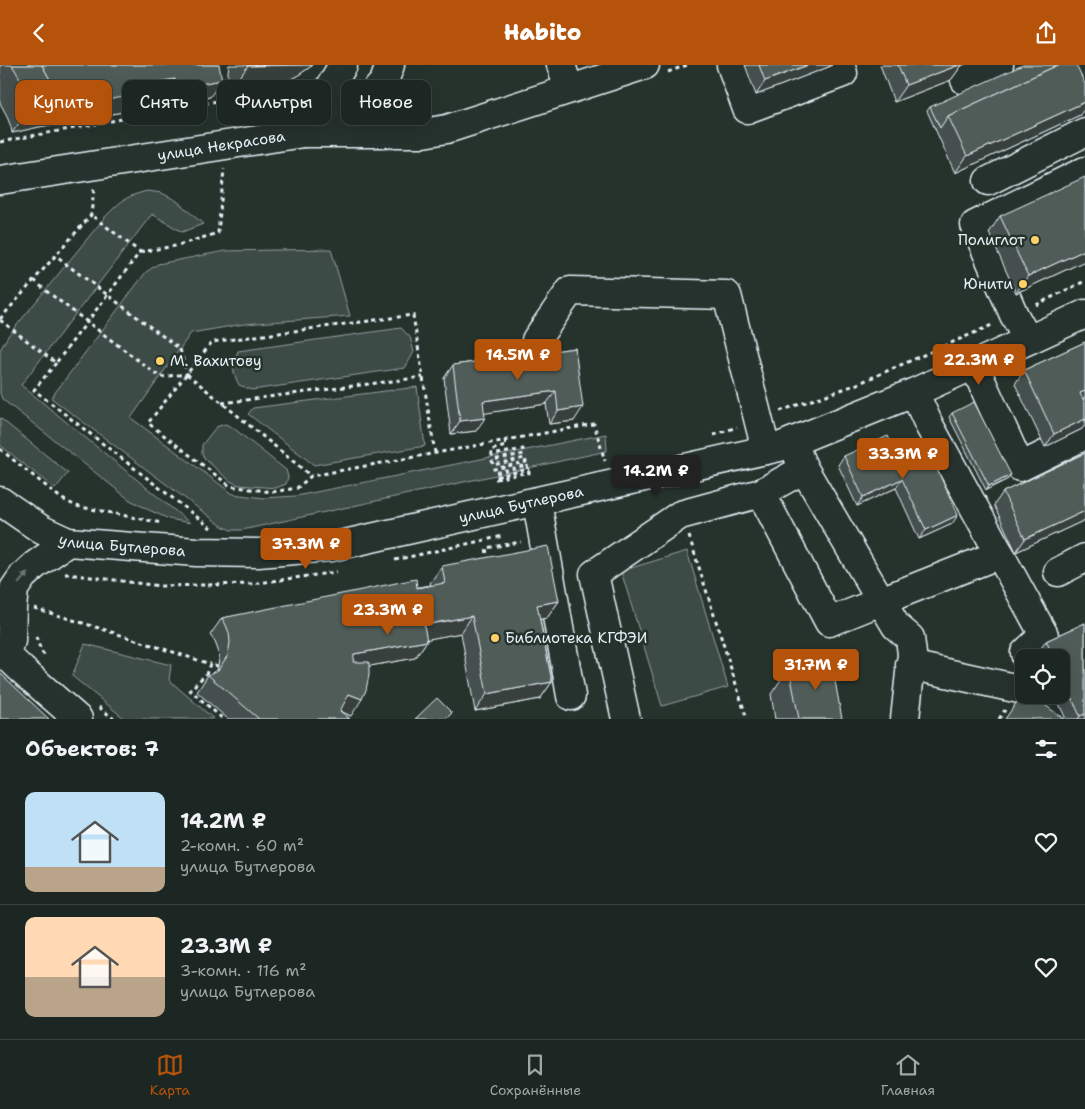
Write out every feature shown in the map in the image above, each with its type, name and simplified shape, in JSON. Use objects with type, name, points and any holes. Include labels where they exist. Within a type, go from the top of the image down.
[{"type":"main road","points":[[304,133],[343,65]]},
{"type":"main road","points":[[304,133],[340,110],[358,104],[373,94],[384,82],[390,65]]},
{"type":"main road","name":"улица Некрасова","points":[[0,181],[304,133],[423,133],[448,129],[565,77],[645,65]]},
{"type":"main road","points":[[731,65],[747,109],[843,73],[840,65]]},
{"type":"main road","points":[[965,81],[999,65]]},
{"type":"main road","points":[[988,181],[1085,132]]},
{"type":"main road","points":[[1028,340],[1014,315],[975,225],[1085,171]]},
{"type":"main road","points":[[536,340],[570,291],[727,295],[766,450]]},
{"type":"main road","name":"улица Бутлерова","points":[[0,501],[42,530],[68,542],[196,552],[258,553],[331,547],[779,447],[913,393],[1085,314]]},
{"type":"main road","points":[[974,365],[1020,467],[1085,435]]},
{"type":"main road","points":[[913,393],[1044,635],[1029,649]]},
{"type":"main road","points":[[792,442],[804,469],[880,601],[896,626],[910,639],[912,654],[905,719]]},
{"type":"main road","points":[[626,719],[594,574],[680,515],[761,493],[804,469]]},
{"type":"main road","points":[[761,493],[829,622],[1000,554]]},
{"type":"main road","points":[[537,502],[571,696]]},
{"type":"main road","points":[[6,645],[14,589],[23,576],[35,565],[68,542]]},
{"type":"main road","points":[[1058,572],[1085,558]]},
{"type":"main road","points":[[0,601],[6,645],[22,670],[78,719]]},
{"type":"main road","points":[[910,665],[1015,688]]},
{"type":"path","points":[[0,142],[217,101]]},
{"type":"path","points":[[216,532],[34,390],[140,252],[175,246],[218,233],[225,161]]},
{"type":"path","points":[[56,363],[0,319],[91,215],[94,187]]},
{"type":"path","points":[[91,215],[140,252]]},
{"type":"path","points":[[56,255],[180,349],[187,374],[311,476]]},
{"type":"path","points":[[34,280],[160,377],[187,374]]},
{"type":"path","points":[[714,435],[854,385],[1014,315],[1085,281]]},
{"type":"path","points":[[435,453],[413,315],[212,342],[148,423],[230,486],[272,492],[296,489],[311,476],[594,424],[605,461],[614,459]]},
{"type":"path","points":[[222,403],[423,377]]},
{"type":"path","points":[[500,483],[529,477],[529,472],[496,479],[496,477],[528,469],[527,465],[495,473],[494,469],[526,462],[525,458],[493,465],[492,460],[524,454],[523,449],[492,455],[490,450],[506,446],[505,440]]},
{"type":"path","points":[[0,449],[62,499],[76,506],[168,525]]},
{"type":"path","points":[[680,515],[692,542],[747,719]]},
{"type":"path","points":[[488,564],[486,548],[524,541],[522,536]]},
{"type":"path","points":[[33,608],[99,627],[218,666]]},
{"type":"path","points":[[210,664],[206,674],[190,690],[223,719]]},
{"type":"shaded area","points":[[147,191],[162,193],[177,201],[203,224],[182,232],[152,214],[21,385],[190,523],[169,519],[130,500],[2,399],[0,393],[0,350],[8,336],[105,217],[123,200]]},
{"type":"shaded area","points":[[331,249],[350,316],[244,324],[191,333],[131,418],[233,494],[264,498],[296,496],[606,434],[607,451],[242,530],[231,530],[222,526],[51,398],[146,272],[158,264],[225,251]]},
{"type":"shaded area","points":[[401,328],[410,337],[414,352],[405,368],[252,390],[239,385],[235,376],[234,365],[238,351]]},
{"type":"shaded area","points":[[417,387],[425,446],[314,465],[248,414],[253,408]]},
{"type":"shaded area","points":[[0,418],[68,473],[55,489],[0,445]]},
{"type":"shaded area","points":[[225,424],[232,427],[286,470],[288,477],[286,484],[276,488],[239,485],[230,481],[205,459],[202,454],[202,445],[216,427]]},
{"type":"shaded area","points":[[687,551],[728,687],[662,706],[621,571]]},
{"type":"shaded area","points":[[85,644],[171,665],[169,680],[214,719],[125,719],[72,676]]},
{"type":"building","points":[[12,65],[42,65],[50,80],[21,80]]},
{"type":"building","points":[[42,65],[219,65],[222,80],[207,83],[207,80],[122,80],[122,97],[112,99],[112,80],[50,80]]},
{"type":"building","points":[[759,65],[808,65],[765,81]]},
{"type":"building","points":[[898,65],[959,65],[906,85]]},
{"type":"building","points":[[1023,65],[1058,65],[948,116],[940,128],[930,107]]},
{"type":"building","points":[[1058,65],[1076,65],[1085,84],[1085,102],[967,156],[948,116]]},
{"type":"building","points":[[1085,177],[1085,250],[1028,276],[1000,216]]},
{"type":"building","points":[[1085,342],[1085,391],[1080,393],[1085,403],[1085,419],[1054,434],[1024,370]]},
{"type":"building","points":[[575,348],[583,407],[558,411],[556,391],[483,401],[485,418],[460,421],[453,365]]},
{"type":"building","points":[[974,402],[1011,475],[989,486],[952,413]]},
{"type":"building","points":[[888,436],[903,468],[931,456],[958,515],[926,530],[902,479],[863,497],[844,456]]},
{"type":"building","points":[[1085,453],[1085,511],[1025,539],[1003,492]]},
{"type":"building","points":[[548,546],[559,601],[537,605],[552,682],[487,694],[472,616],[424,625],[427,641],[354,654],[353,662],[369,662],[369,675],[362,699],[349,694],[340,711],[350,719],[259,719],[208,675],[218,670],[228,655],[229,633],[222,618],[416,579],[417,588],[445,583],[442,566]]},
{"type":"building","points":[[1085,623],[1085,714],[1080,716],[1070,694],[1070,649],[1050,649],[1046,641]]},
{"type":"building","points":[[831,659],[842,719],[799,719],[789,668]]},
{"type":"building","points":[[0,673],[49,719],[0,719]]},
{"type":"building","points":[[437,698],[452,713],[446,719],[415,719]]},
{"type":"building","points":[[1016,704],[1043,704],[1064,719],[1005,719]]},
{"type":"place","name":"Полиглот","points":[[1035,240]]},
{"type":"place","name":"Юнити","points":[[1023,284]]},
{"type":"place","name":"М. Вахитову","points":[[160,361]]},
{"type":"place","name":"Библиотека КГФЭИ","points":[[495,638]]}]
